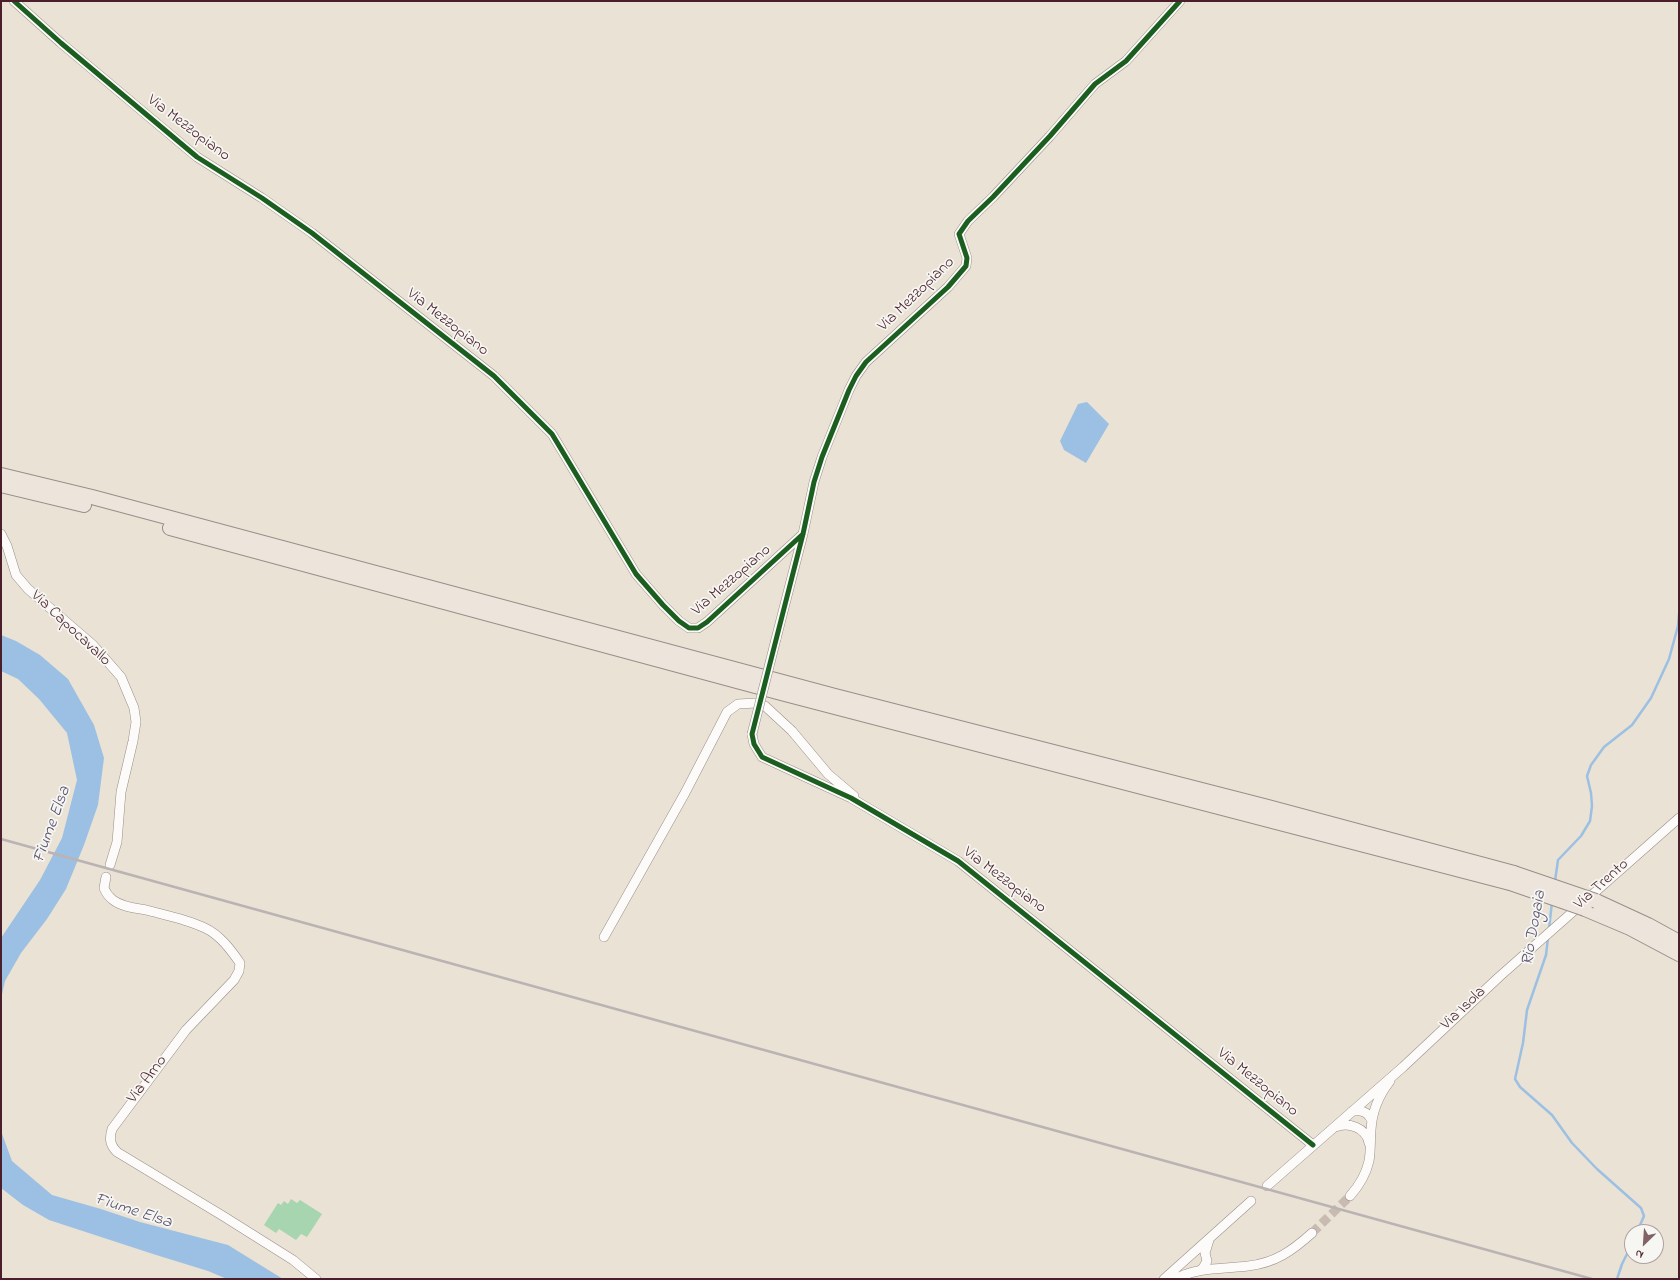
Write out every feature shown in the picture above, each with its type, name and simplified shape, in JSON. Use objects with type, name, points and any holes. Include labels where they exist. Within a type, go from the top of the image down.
[{"type":"highway","points":[[4,481],[107,501],[835,696],[1268,807],[1512,878],[1648,925],[1679,942]]},
{"type":"highway","points":[[1590,905],[1679,954]]},
{"type":"street","name":"Via Mezzopiano","points":[[14,1],[55,38],[197,157],[312,233],[494,376],[552,434],[636,574],[663,605],[679,621],[689,628],[698,628],[707,622],[803,534]]},
{"type":"street","name":"Via Mezzopiano","points":[[1180,1],[1126,61],[1095,84],[1008,180],[968,220],[959,234],[967,258],[966,266],[943,292],[907,326],[882,346],[866,362],[856,376],[822,457],[814,482],[803,534],[752,734],[754,744],[762,757],[851,798],[958,861],[1313,1144]]},
{"type":"street","name":"Via Capocavallo","points":[[1,534],[7,546],[16,575],[28,589],[93,645],[121,677],[134,708],[136,722],[121,792],[117,842],[110,865]]},
{"type":"street","points":[[604,937],[685,792],[727,712],[738,704],[756,703],[765,706],[792,731],[828,774],[869,808]]},
{"type":"street","name":"Via Trento","points":[[1526,953],[1679,818]]},
{"type":"street","name":"Via Arno","points":[[106,877],[104,888],[107,895],[114,901],[205,928],[216,934],[240,963],[239,971],[234,980],[186,1030],[112,1129],[110,1140],[113,1148],[117,1152],[224,1216],[293,1260],[316,1279]]},
{"type":"street","name":"Via Isola","points":[[1266,1186],[1403,1067],[1526,953]]},
{"type":"street","name":"Via Isola","points":[[1350,1196],[1364,1176],[1368,1162],[1372,1121],[1378,1100],[1403,1067]]},
{"type":"street","points":[[1370,1148],[1368,1138],[1365,1133],[1345,1121],[1349,1114],[1360,1110],[1364,1111],[1372,1121]]},
{"type":"street","name":"Via Isola","points":[[1333,1128],[1340,1125],[1365,1126],[1372,1121]]},
{"type":"street","points":[[1164,1279],[1200,1253],[1210,1238],[1251,1201]]},
{"type":"street","points":[[1175,1279],[1183,1275],[1199,1271],[1266,1262],[1282,1256],[1296,1248],[1312,1233]]},
{"type":"street","points":[[1200,1253],[1215,1263],[1231,1267]]},
{"type":"street","points":[[1199,1271],[1193,1268],[1189,1263],[1190,1258],[1200,1253]]},
{"type":"street","points":[[1199,1271],[1206,1265],[1200,1253]]},
{"type":"green space","points":[[291,1199],[297,1203],[300,1200],[322,1214],[307,1237],[301,1234],[296,1240],[279,1229],[276,1233],[264,1225],[278,1203],[281,1205],[284,1201],[288,1204]]},
{"type":"water","points":[[1087,402],[1109,424],[1086,463],[1064,450],[1060,441],[1078,404]]},
{"type":"water","points":[[1,635],[16,641],[40,655],[68,679],[94,725],[104,758],[98,805],[66,889],[47,919],[21,953],[5,981],[1,999],[1,938],[40,880],[62,838],[77,780],[67,733],[39,699],[18,679],[1,671]]},
{"type":"water","points":[[1,1131],[12,1161],[52,1195],[140,1222],[228,1245],[283,1279],[227,1279],[208,1271],[49,1220],[23,1205],[1,1188]]},
{"type":"waterway","name":"Rio Dogaia","points":[[1555,881],[1558,860],[1581,836],[1590,821],[1592,806],[1587,776],[1591,765],[1604,747],[1632,725],[1651,698],[1669,659],[1678,626],[1679,614]]},
{"type":"waterway","name":"Rio Dogaia","points":[[1549,929],[1552,902]]},
{"type":"waterway","name":"Rio Dogaia","points":[[1548,938],[1546,955],[1527,1010],[1523,1043],[1515,1079],[1520,1087],[1552,1115],[1572,1143],[1597,1169],[1641,1208],[1644,1216],[1640,1224]]},
{"type":"waterway","name":"Rio Dogaia","points":[[1617,1279],[1624,1260]]},
{"type":"tunnel","points":[[1312,1233],[1350,1196]]},
{"type":"railway","points":[[1,839],[1592,1279]]},
{"type":"cycle path","points":[[14,1],[61,43],[197,157],[262,198],[312,233],[494,376],[552,434],[636,574],[663,605],[679,621],[689,628],[698,628],[707,622],[803,534]]},
{"type":"cycle path","points":[[1180,1],[1126,61],[1095,84],[1050,136],[993,197],[968,221],[959,234],[967,258],[966,266],[948,287],[866,362],[856,376],[822,457],[814,482],[803,534],[752,734],[754,744],[762,757],[851,798],[958,861],[1313,1145]]},
{"type":"water label","name":"Fiume Elsa","points":[[53,825]]},
{"type":"water label","name":"Fiume Elsa","points":[[133,1212]]}]
